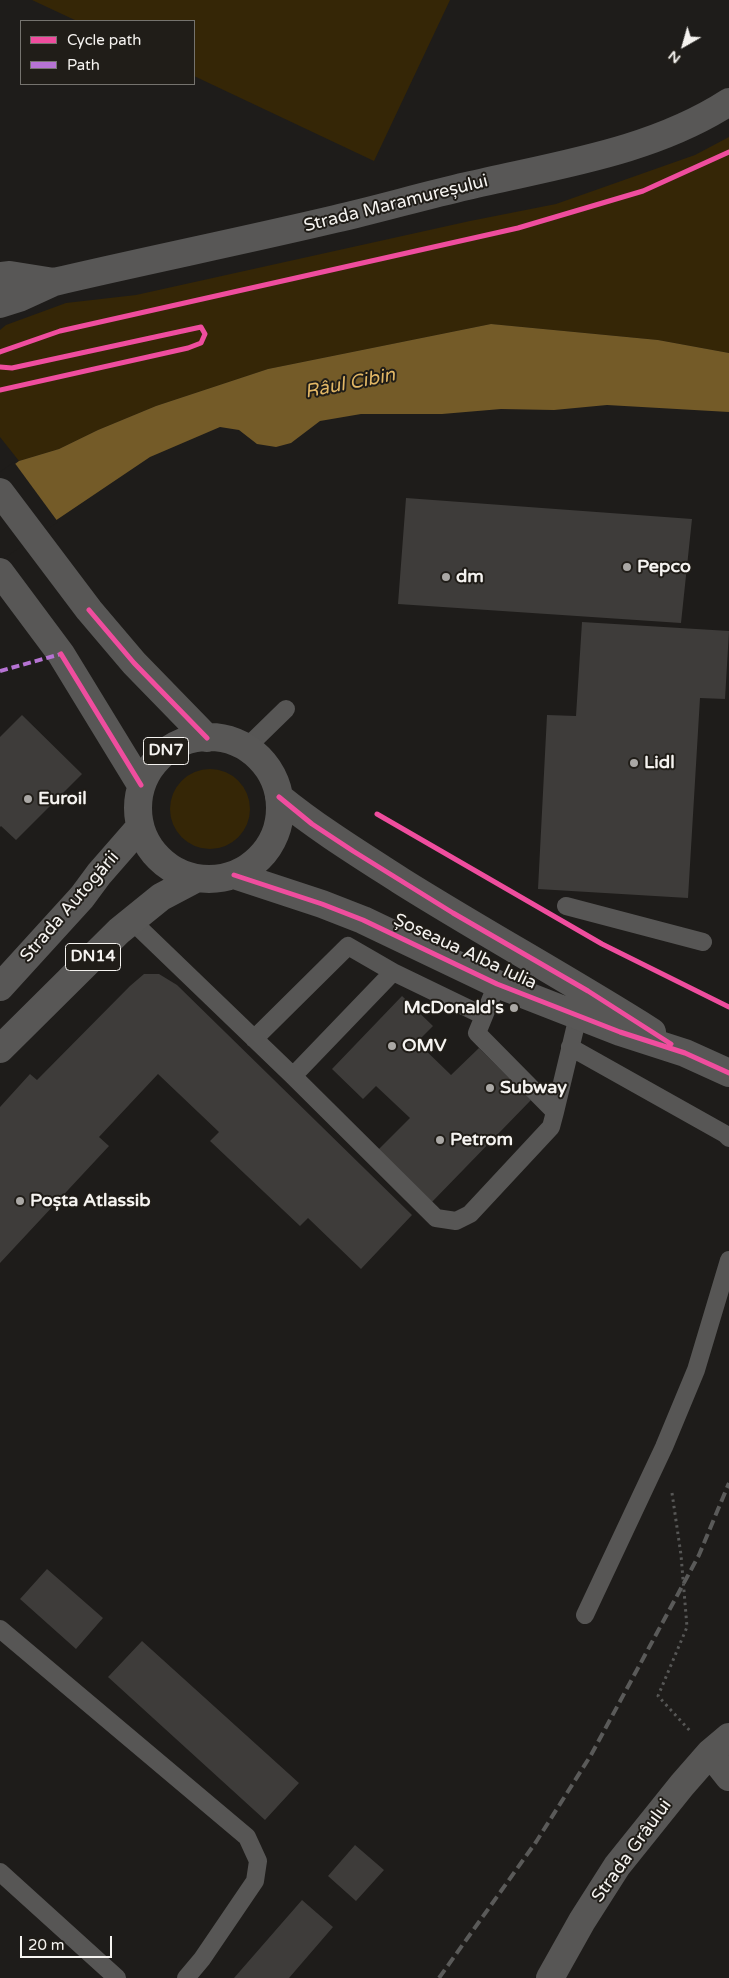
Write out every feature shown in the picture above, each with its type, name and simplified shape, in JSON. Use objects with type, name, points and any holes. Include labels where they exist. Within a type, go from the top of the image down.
[{"type":"main road","name":"Strada Maramureșului","points":[[0,304],[19,298],[54,282],[336,219],[467,186],[592,159],[651,139],[706,117],[729,102]]},
{"type":"main road","name":"Strada Maramureșului","points":[[3,271],[54,282]]},
{"type":"main road","name":"DN7","points":[[0,492],[89,610],[134,663],[207,738]]},
{"type":"main road","name":"DN7","points":[[0,572],[61,654],[142,785]]},
{"type":"main road","name":"DN7","points":[[207,738],[227,740],[246,748],[261,761],[273,777],[279,796],[280,816],[275,835],[265,852],[251,866],[234,875],[216,879],[197,878],[178,872],[161,861],[148,846],[140,827],[138,806],[142,785],[152,766],[167,751],[186,741],[207,738]]},
{"type":"main road","name":"Șoseaua Alba Iulia","points":[[279,796],[312,824],[353,851],[453,913],[588,991],[685,1053]]},
{"type":"main road","name":"Strada Autogării","points":[[0,987],[82,897],[98,874],[140,827]]},
{"type":"main road","name":"Șoseaua Alba Iulia","points":[[234,875],[314,901],[363,920],[497,984],[620,1032],[685,1053],[729,1073]]},
{"type":"main road","name":"DN14","points":[[0,1049],[119,931],[161,897],[197,878]]},
{"type":"street","points":[[719,1745],[729,1777]]},
{"type":"street","name":"Strada Grâului","points":[[550,1978],[582,1921],[618,1866],[682,1785],[719,1745]]},
{"type":"lane","points":[[246,748],[286,709]]},
{"type":"lane","points":[[566,906],[703,942]]},
{"type":"lane","points":[[254,1039],[348,946],[363,920]]},
{"type":"lane","points":[[132,921],[293,1076],[436,1218],[456,1221],[470,1214],[551,1127],[578,1016]]},
{"type":"lane","points":[[348,946],[393,972],[484,1016]]},
{"type":"lane","points":[[293,1076],[393,972]]},
{"type":"lane","points":[[497,984],[477,1033],[555,1112]]},
{"type":"lane","points":[[570,1047],[729,1138]]},
{"type":"lane","points":[[585,1615],[664,1447],[696,1370],[729,1260]]},
{"type":"lane","points":[[0,1629],[247,1837],[258,1861],[255,1881],[202,1959],[186,1978]]},
{"type":"lane","points":[[0,1872],[117,1978]]},
{"type":"path","points":[[664,1447],[681,1555],[687,1627],[658,1696],[719,1745]]},
{"type":"shaded area","points":[[32,0],[450,0],[374,161],[195,76],[195,20],[75,20]]},
{"type":"shaded area","points":[[729,137],[729,353],[658,340],[491,324],[268,369],[156,406],[98,430],[59,449],[19,461],[0,437],[0,330],[6,325],[66,303],[136,295],[470,221],[556,204],[695,155]]},
{"type":"shaded area","points":[[202,769],[218,769],[239,780],[250,801],[250,817],[239,838],[218,849],[202,849],[188,843],[176,831],[170,817],[170,801],[176,787],[188,775]]},
{"type":"water","name":"Râul Cibin","points":[[491,324],[658,340],[729,353],[729,412],[607,405],[554,410],[501,409],[442,414],[361,414],[320,421],[291,443],[276,447],[257,444],[239,430],[220,427],[150,457],[0,558],[0,475],[19,461],[59,449],[98,430],[156,406],[268,369]]},
{"type":"pier","points":[[14,462],[58,522],[0,561],[0,472]]},
{"type":"building","points":[[406,498],[692,519],[681,623],[398,604]]},
{"type":"building","name":"Lidl","points":[[582,622],[729,631],[725,699],[700,698],[688,898],[538,889],[547,715],[576,716]]},
{"type":"building","name":"Euroil","points":[[22,715],[82,774],[16,840],[0,827],[0,737]]},
{"type":"building","points":[[144,974],[159,974],[177,985],[412,1215],[361,1269],[308,1218],[300,1226],[210,1141],[219,1132],[158,1074],[99,1137],[109,1146],[0,1263],[0,1107],[30,1074],[37,1080]]},
{"type":"building","points":[[402,996],[433,1026],[417,1042],[451,1075],[479,1048],[531,1100],[431,1203],[377,1151],[410,1118],[376,1086],[363,1099],[332,1069]]},
{"type":"building","points":[[47,1569],[103,1618],[76,1649],[20,1599]]},
{"type":"building","points":[[142,1641],[299,1783],[265,1820],[108,1677]]},
{"type":"building","points":[[355,1845],[384,1870],[356,1901],[328,1876]]},
{"type":"building","points":[[302,1900],[333,1927],[289,1978],[234,1978]]},
{"type":"railway","points":[[439,1978],[536,1842],[591,1755],[699,1555],[729,1483]]},
{"type":"marked path","points":[[0,671],[61,654]]},
{"type":"cycle path","points":[[0,352],[60,331],[518,228],[643,191],[729,152]]},
{"type":"cycle path","points":[[0,367],[12,368],[201,327],[205,334],[201,343],[188,348],[0,390]]},
{"type":"cycle path","points":[[89,610],[134,663],[207,738]]},
{"type":"cycle path","points":[[61,654],[141,785]]},
{"type":"cycle path","points":[[279,797],[312,824],[353,851],[453,913],[588,991],[671,1044]]},
{"type":"cycle path","points":[[377,814],[602,944],[729,1007]]},
{"type":"cycle path","points":[[234,875],[322,904],[363,920],[497,984],[620,1032],[685,1053],[729,1073]]},
{"type":"place","name":"Pepco","points":[[627,567]]},
{"type":"place","name":"dm","points":[[446,577]]},
{"type":"place","name":"Lidl","points":[[634,763]]},
{"type":"place","name":"Euroil","points":[[28,799]]},
{"type":"place","name":"McDonald's","points":[[514,1008]]},
{"type":"place","name":"OMV","points":[[392,1046]]},
{"type":"place","name":"Subway","points":[[490,1088]]},
{"type":"place","name":"Petrom","points":[[440,1140]]},
{"type":"place","name":"Poșta Atlassib","points":[[20,1201]]}]
